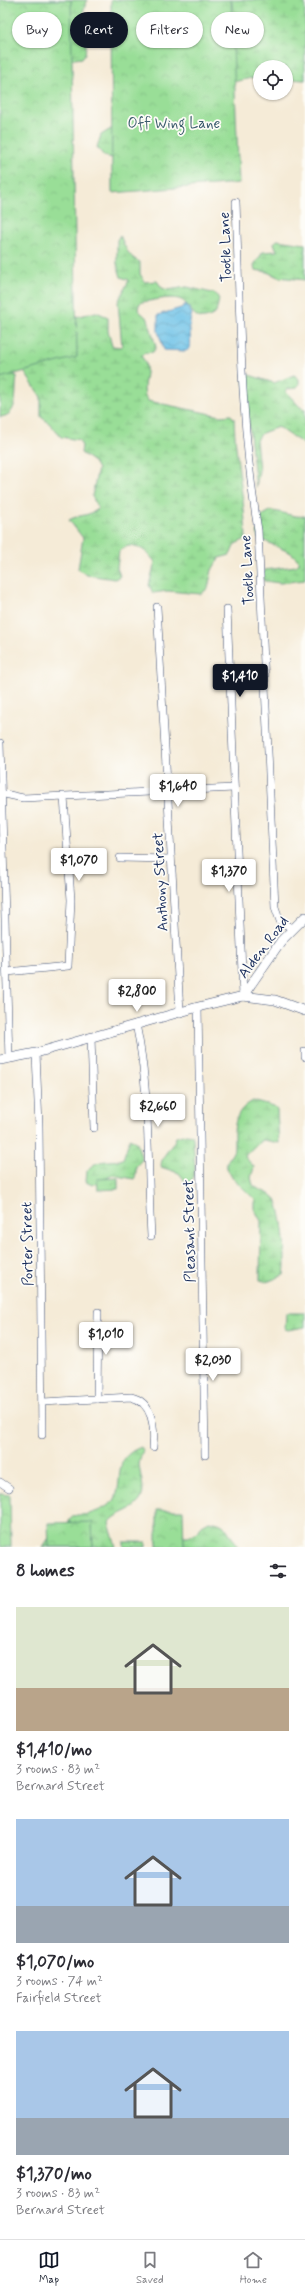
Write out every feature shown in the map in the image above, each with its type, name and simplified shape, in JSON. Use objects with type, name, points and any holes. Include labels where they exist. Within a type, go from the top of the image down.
[{"type":"main road","name":"Alden Road","points":[[243,996],[276,948],[305,917]]},
{"type":"main road","points":[[4,1059],[36,1053],[136,1024],[243,996],[275,1000],[305,1011]]},
{"type":"street","name":"Tootle Lane","points":[[236,202],[244,397],[250,484],[258,530],[275,907],[280,921],[293,929]]},
{"type":"street","name":"Anthony Street","points":[[157,608],[180,1012]]},
{"type":"street","points":[[227,609],[243,996]]},
{"type":"street","points":[[0,743],[7,972],[4,1059]]},
{"type":"street","points":[[1,793],[23,798],[168,793],[234,788]]},
{"type":"street","points":[[7,972],[68,966],[70,900],[64,797]]},
{"type":"street","points":[[120,858],[171,859]]},
{"type":"street","name":"Pleasant Street","points":[[198,1007],[205,1455]]},
{"type":"street","points":[[136,1024],[144,1062],[147,1099],[151,1236]]},
{"type":"street","points":[[91,1037],[94,1128]]},
{"type":"street","points":[[305,1051],[305,1057]]},
{"type":"street","name":"Porter Street","points":[[36,1053],[43,1402],[42,1435]]},
{"type":"street","points":[[97,1399],[98,1312]]},
{"type":"street","points":[[43,1402],[97,1399],[139,1399],[147,1407],[151,1418],[154,1429],[153,1447]]},
{"type":"street","points":[[0,1482],[10,1488]]},
{"type":"green space","points":[[0,0],[87,0],[83,12],[70,12],[70,48],[86,48],[85,54],[82,58],[67,60],[54,48],[62,48],[62,12],[13,12]]},
{"type":"green space","points":[[0,0],[71,0],[70,48],[72,48],[77,357],[0,378]]},
{"type":"green space","name":"Off Wing Lane","points":[[111,0],[231,0],[232,12],[211,12],[211,48],[233,48],[239,183],[112,193],[111,48],[128,48],[128,12],[111,12]]},
{"type":"green space","points":[[230,0],[305,0],[305,80],[293,79],[293,60],[253,60],[253,78],[229,83],[113,158],[104,156],[97,147],[101,135],[119,124],[196,48],[203,48],[203,42],[211,34],[211,48],[264,48],[264,12],[231,12],[232,2]]},
{"type":"green space","points":[[120,235],[130,254],[140,262],[140,274],[145,282],[157,281],[162,288],[168,290],[187,287],[216,294],[219,299],[216,313],[202,318],[197,317],[184,301],[175,298],[165,298],[142,302],[139,304],[138,310],[148,319],[156,347],[153,352],[145,353],[141,356],[145,361],[146,367],[144,390],[148,401],[221,416],[231,415],[234,418],[246,539],[235,544],[230,555],[219,558],[212,570],[208,588],[201,594],[168,591],[153,593],[149,585],[155,562],[143,550],[134,546],[129,546],[119,551],[117,568],[120,576],[115,579],[87,575],[78,569],[83,538],[69,520],[98,509],[92,496],[98,469],[94,462],[81,453],[82,446],[79,440],[61,437],[49,423],[41,417],[41,397],[23,370],[60,321],[96,312],[108,317],[108,331],[112,346],[122,347],[118,302],[129,280],[121,277],[117,264],[117,240]]},
{"type":"green space","points":[[277,240],[305,244],[305,280],[278,277],[267,272],[255,270],[254,265],[263,252],[277,251],[274,243]]},
{"type":"green space","points":[[0,368],[17,376],[17,378],[15,402],[11,412],[0,417]]},
{"type":"green space","points":[[243,373],[274,383],[294,375],[299,379],[299,385],[296,388],[287,389],[285,391],[300,407],[305,409],[305,445],[278,427],[262,433],[256,440],[259,470],[256,487]]},
{"type":"green space","points":[[270,511],[296,516],[305,516],[305,580],[280,583],[264,581],[262,577],[265,570],[296,566],[300,562],[291,553],[258,538],[257,519]]},
{"type":"green space","points":[[253,1101],[274,1107],[277,1110],[279,1143],[264,1140],[260,1141],[245,1157],[254,1167],[251,1178],[253,1185],[274,1197],[280,1211],[282,1222],[285,1247],[284,1275],[267,1282],[260,1280],[261,1221],[255,1210],[255,1200],[232,1177],[227,1168],[227,1162],[234,1150],[234,1127],[238,1115],[246,1105]]},
{"type":"green space","points":[[186,1134],[192,1135],[193,1138],[195,1169],[191,1183],[186,1182],[179,1173],[161,1167],[161,1162],[176,1137]]},
{"type":"green space","points":[[130,1138],[137,1143],[142,1160],[136,1166],[136,1175],[134,1179],[113,1175],[92,1185],[86,1182],[87,1171],[95,1164],[123,1159]]},
{"type":"green space","points":[[118,1178],[118,1189],[98,1190],[97,1179]]},
{"type":"green space","points":[[286,1313],[305,1313],[305,1327],[288,1330],[285,1329]]},
{"type":"green space","points":[[141,1447],[143,1450],[139,1465],[143,1494],[135,1506],[112,1519],[109,1523],[116,1547],[43,1547],[52,1533],[66,1527],[71,1518],[74,1516],[95,1512],[114,1501],[117,1493],[120,1471],[125,1458],[131,1452]]},
{"type":"green space","points":[[0,1494],[10,1495],[11,1547],[0,1547]]},
{"type":"green space","points":[[157,1510],[183,1510],[184,1547],[157,1547]]},
{"type":"green space","points":[[209,1521],[225,1527],[236,1542],[237,1547],[169,1547],[179,1537],[188,1537],[198,1532],[202,1525]]},
{"type":"green space","points":[[92,1522],[93,1547],[49,1547],[48,1523]]},
{"type":"green space","points":[[124,1542],[146,1542],[146,1547],[124,1547]]},
{"type":"water","points":[[186,304],[192,314],[190,323],[190,348],[186,351],[164,350],[158,331],[158,315],[181,308]]}]
